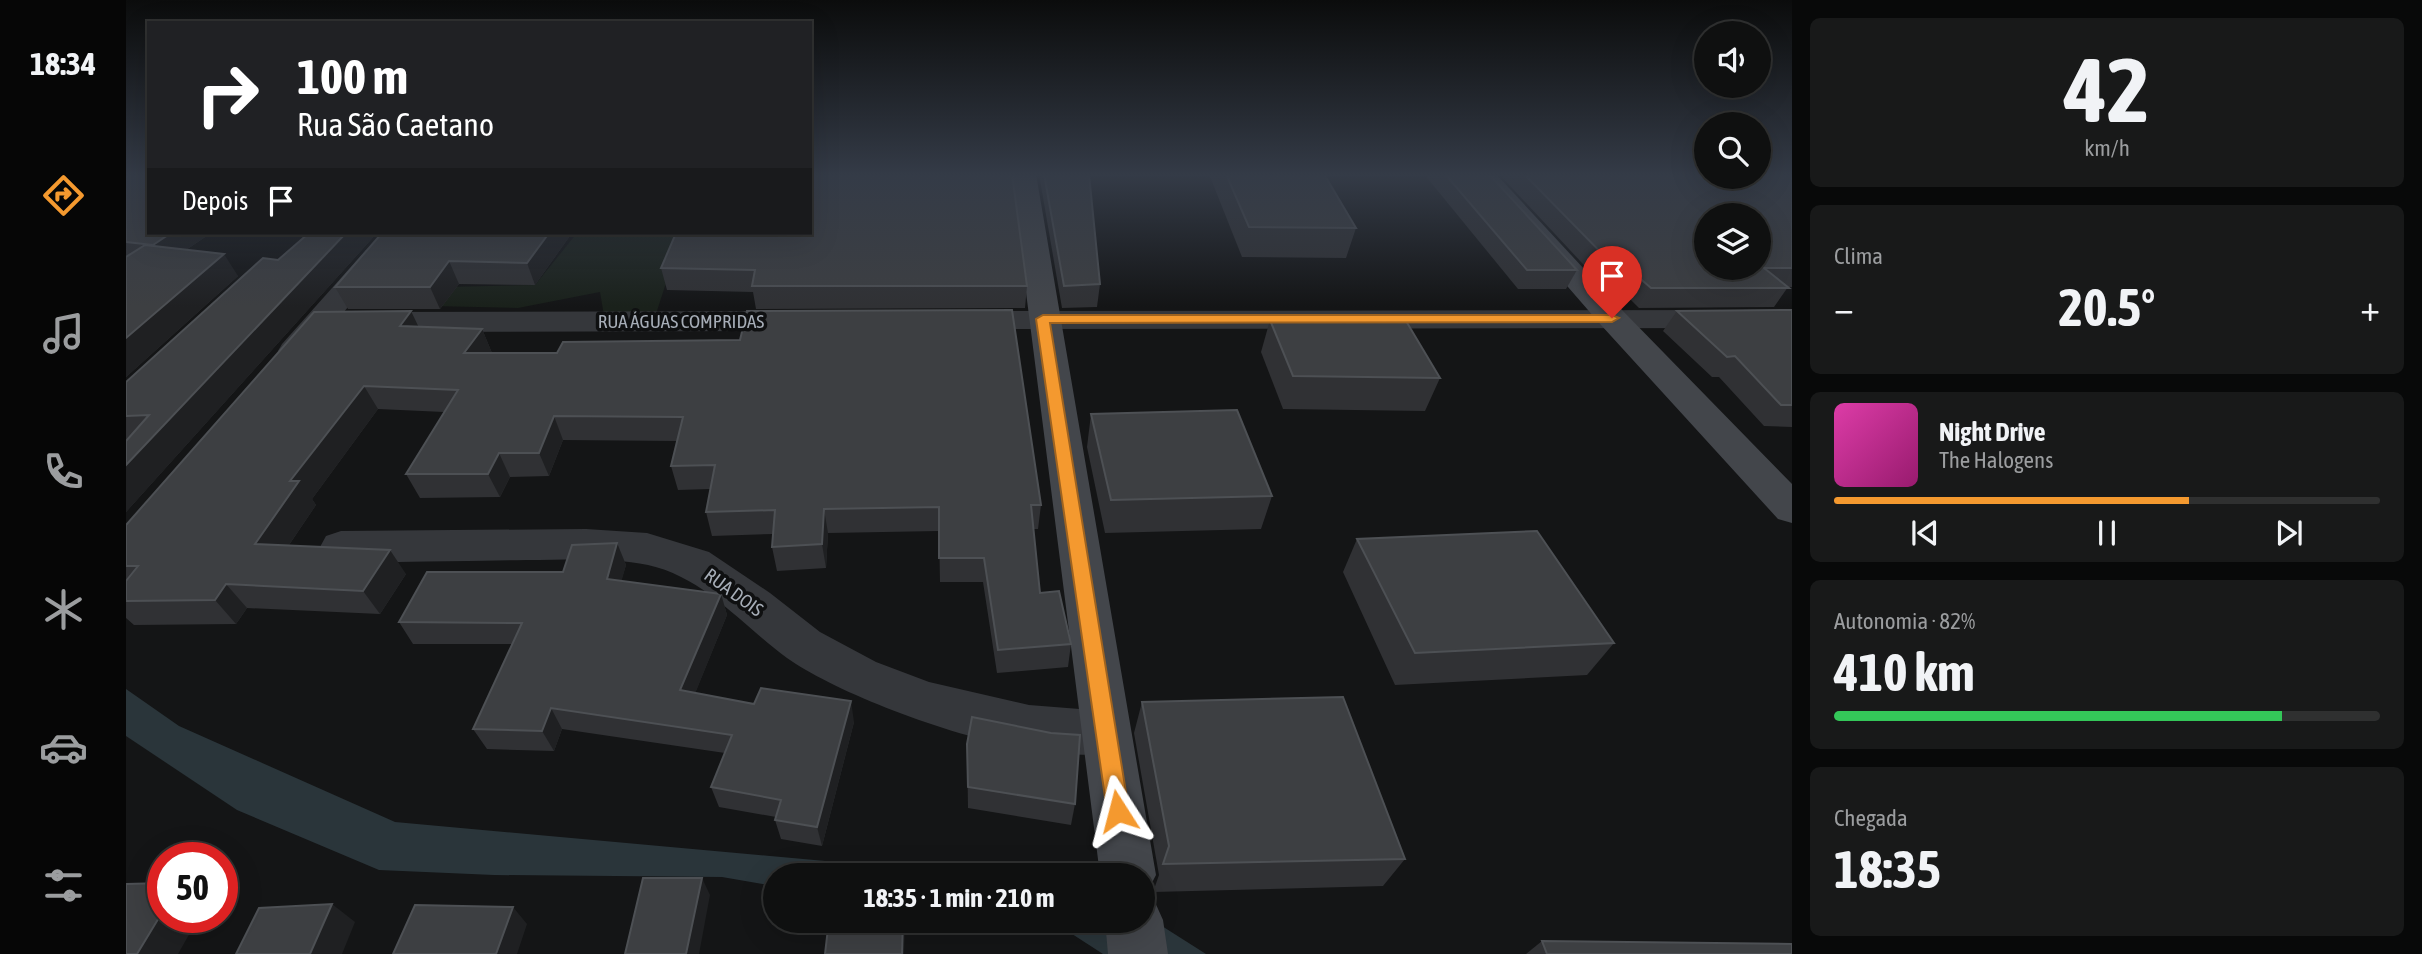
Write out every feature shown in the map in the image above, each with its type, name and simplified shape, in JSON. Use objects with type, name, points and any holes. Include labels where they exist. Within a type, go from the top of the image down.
[{"type":"main road","points":[[1029,219],[1126,863]]},
{"type":"main road","points":[[1522,219],[1792,509]]},
{"type":"main road","points":[[1136,933],[1138,954]]},
{"type":"street","points":[[274,375],[390,238]]},
{"type":"street","points":[[936,320],[1792,319]]},
{"type":"street","name":"RUA ÁGUAS COMPRIDAS","points":[[320,322],[828,321]]},
{"type":"street","name":"RUA DOIS","points":[[341,547],[586,544],[647,549],[694,563],[754,605],[804,645],[871,680],[927,703],[1029,727],[1105,733]]},
{"type":"shaded area","points":[[575,235],[681,235],[657,311],[604,316],[600,292],[518,308],[386,305],[399,288],[535,285]]},
{"type":"shaded area","points":[[126,689],[179,726],[395,822],[847,863],[763,863],[763,884],[722,877],[494,875],[379,870],[237,810],[126,736]]},
{"type":"shaded area","points":[[1155,922],[1206,954],[1103,954],[1071,933],[1155,933]]},
{"type":"building","points":[[126,219],[147,219],[147,235],[168,235],[153,245],[126,242]]},
{"type":"building","points":[[812,219],[1018,219],[1027,286],[752,286],[755,270],[661,268],[675,235],[812,235]]},
{"type":"building","points":[[1052,219],[1093,219],[1100,284],[1064,286]]},
{"type":"building","points":[[1245,219],[1350,219],[1356,228],[1249,227]]},
{"type":"building","points":[[1483,219],[1530,219],[1577,270],[1527,270]]},
{"type":"building","points":[[1568,219],[1694,219],[1694,280],[1771,280],[1771,274],[1789,288],[1651,288],[1635,274],[1622,274]]},
{"type":"building","points":[[1771,219],[1792,219],[1792,268],[1771,268]]},
{"type":"building","points":[[307,235],[344,235],[126,465],[126,441],[149,415],[126,416],[126,382],[263,258],[278,260]]},
{"type":"building","points":[[380,235],[548,235],[527,263],[449,261],[430,287],[335,287]]},
{"type":"building","points":[[145,245],[224,254],[126,338],[126,257]]},
{"type":"building","points":[[1012,310],[1041,505],[1031,505],[1040,593],[1059,591],[1071,644],[998,650],[984,558],[939,558],[939,507],[824,509],[822,544],[772,547],[775,510],[706,512],[715,465],[671,466],[683,417],[554,416],[539,453],[499,453],[488,474],[406,474],[458,390],[364,386],[290,481],[299,481],[255,544],[390,550],[363,591],[226,584],[215,600],[126,601],[126,581],[138,566],[126,566],[126,525],[314,312],[411,311],[400,326],[482,329],[464,353],[557,353],[563,342],[740,340],[747,311]]},
{"type":"building","points":[[1792,310],[1792,405],[1781,405],[1735,356],[1727,357],[1677,311]]},
{"type":"building","points":[[1270,320],[1406,321],[1440,378],[1293,376]]},
{"type":"building","points":[[1237,410],[1272,496],[1111,500],[1091,414]]},
{"type":"building","points":[[1537,531],[1614,643],[1415,653],[1357,539]]},
{"type":"building","points":[[617,543],[607,579],[721,594],[680,690],[754,704],[761,688],[851,701],[817,827],[775,820],[781,800],[711,787],[732,735],[551,708],[542,731],[473,729],[522,623],[399,622],[427,572],[563,572],[572,545]]},
{"type":"building","points":[[1343,697],[1405,859],[1163,864],[1169,846],[1142,702]]},
{"type":"building","points":[[972,717],[1051,733],[1080,735],[1075,804],[968,787],[967,744]]},
{"type":"building","points":[[643,878],[702,878],[686,954],[625,954]]},
{"type":"building","points":[[147,883],[147,933],[150,933],[137,954],[126,954],[126,884]]},
{"type":"building","points":[[332,904],[310,954],[236,954],[259,908]]},
{"type":"building","points":[[415,905],[513,907],[496,954],[393,954]]},
{"type":"building","points":[[827,933],[903,933],[902,954],[825,954]]},
{"type":"building","points":[[1542,941],[1792,944],[1792,954],[1547,954]]},
{"type":"route","points":[[1118,811],[1043,319],[1612,318]]}]
